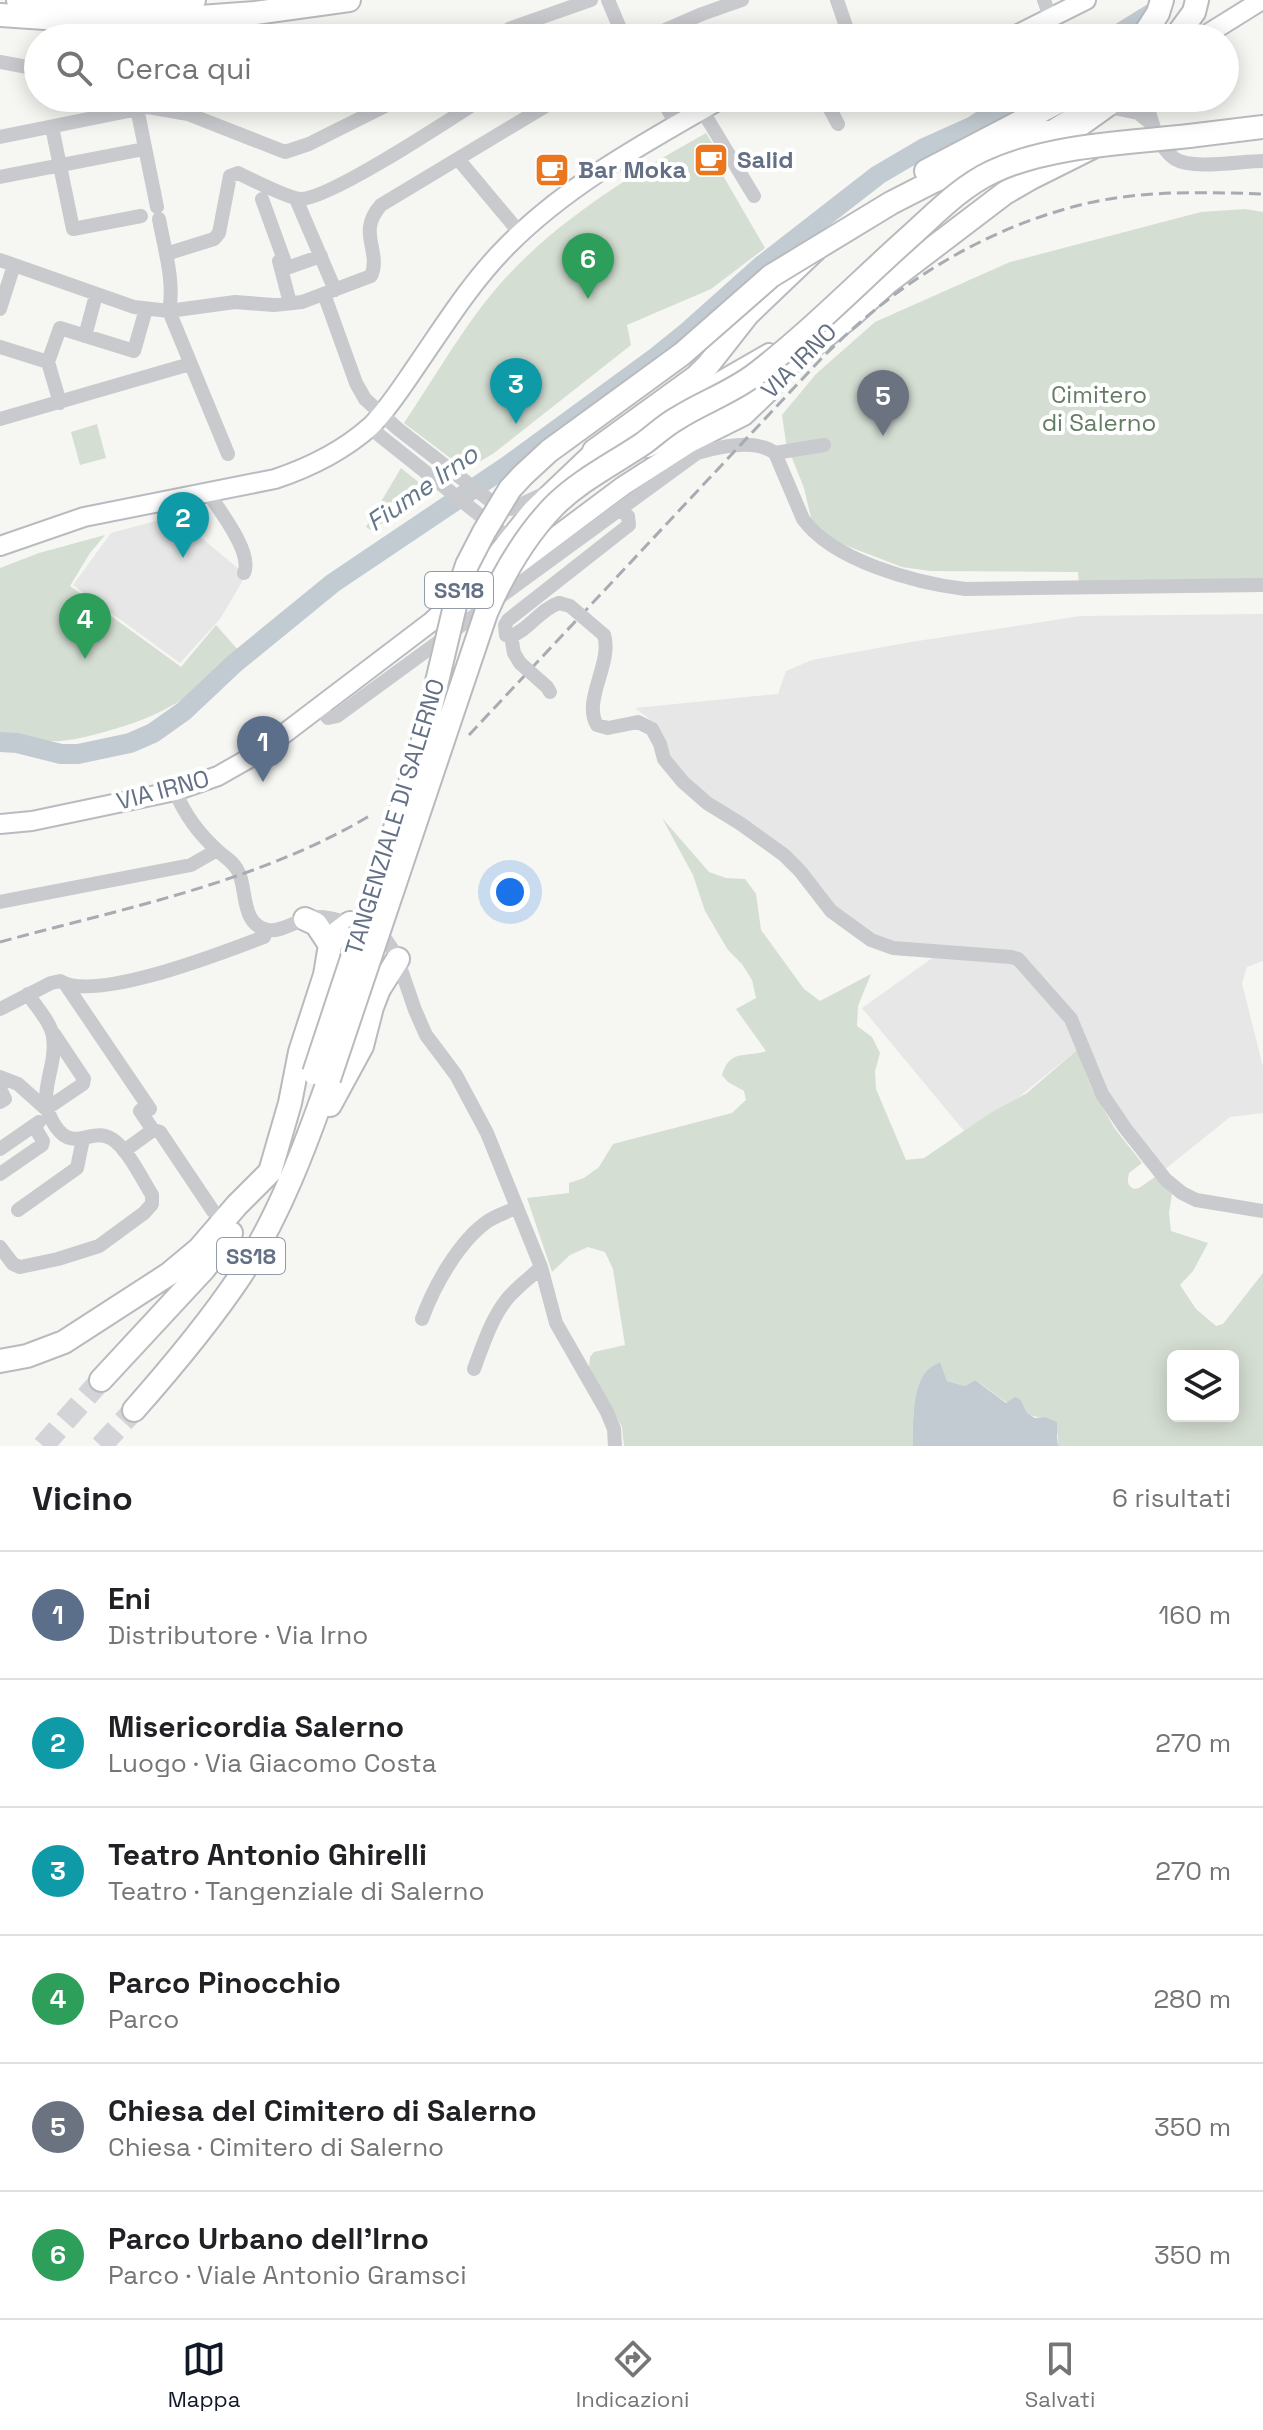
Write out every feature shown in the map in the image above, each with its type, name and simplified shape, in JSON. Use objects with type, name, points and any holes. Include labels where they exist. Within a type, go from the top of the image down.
[{"type":"highway","points":[[18,0],[148,12],[255,13],[349,0]]},
{"type":"highway","points":[[0,15],[118,23],[194,0]]},
{"type":"highway","points":[[1151,24],[1162,0]]},
{"type":"highway","points":[[1190,24],[1197,0]]},
{"type":"highway","points":[[894,201],[930,168],[1039,112]]},
{"type":"highway","points":[[1189,136],[1263,127]]},
{"type":"highway","points":[[601,458],[696,377],[748,314],[817,248],[894,201],[1047,132]]},
{"type":"highway","points":[[1189,136],[1263,141]]},
{"type":"highway","name":"SS18","points":[[601,458],[645,443],[675,419],[756,374],[941,208],[981,179],[1017,162],[1092,147],[1189,136]]},
{"type":"highway","points":[[601,458],[726,409],[851,316],[888,282],[1005,193],[1092,147]]},
{"type":"highway","name":"TANGENZIALE DI SALERNO","points":[[134,1410],[211,1319],[242,1273],[296,1171],[321,1076],[420,753],[459,589],[484,532],[510,489],[549,451],[682,354],[771,276],[817,248]]},
{"type":"highway","name":"TANGENZIALE DI SALERNO","points":[[101,1380],[204,1269],[234,1230],[270,1172],[321,1076],[500,581],[552,508],[601,458]]},
{"type":"highway","points":[[305,919],[316,924],[330,945]]},
{"type":"highway","points":[[0,1361],[27,1356],[64,1342],[169,1274],[199,1249],[270,1172],[290,1103],[300,1052],[325,975],[330,945],[338,932],[350,923]]},
{"type":"highway","points":[[279,1206],[302,1174],[333,1100],[362,1046],[382,982],[402,970]]},
{"type":"main road","points":[[1028,24],[1047,9],[1070,0]]},
{"type":"main road","points":[[1047,9],[1086,0]]},
{"type":"main road","points":[[1206,24],[1262,0]]},
{"type":"main road","points":[[0,546],[84,517],[275,479],[302,470],[337,451],[375,421],[458,303],[520,233],[586,181],[699,112]]},
{"type":"main road","name":"VIA IRNO","points":[[0,824],[32,821],[175,791],[218,776],[260,752],[431,622],[496,555],[532,510],[566,478],[601,458],[642,427],[765,356],[797,332],[946,197],[1047,132],[1089,112]]},
{"type":"main road","name":"VIA IRNO","points":[[459,596],[493,582],[623,486],[690,443],[744,416],[856,303],[957,217],[1097,112]]},
{"type":"main road","points":[[566,478],[561,492],[566,503],[581,511],[591,510]]},
{"type":"street","points":[[534,24],[591,0]]},
{"type":"street","points":[[608,0],[617,24]]},
{"type":"street","points":[[679,24],[742,0]]},
{"type":"street","points":[[837,0],[845,24]]},
{"type":"street","points":[[0,62],[24,66]]},
{"type":"street","points":[[0,137],[119,112]]},
{"type":"street","points":[[138,112],[166,254],[171,302],[169,311],[228,454]]},
{"type":"street","points":[[175,112],[216,124],[285,152],[309,144],[373,112]]},
{"type":"street","points":[[166,254],[214,239],[219,233],[230,176],[238,173],[296,199],[310,198],[364,171],[460,112]]},
{"type":"street","points":[[0,309],[7,262],[96,295],[146,309],[169,311],[235,302],[274,305],[330,292],[371,276],[375,266],[368,233],[381,205],[537,112]]},
{"type":"street","points":[[669,112],[677,125]]},
{"type":"street","points":[[703,112],[754,196]]},
{"type":"street","points":[[832,112],[838,124]]},
{"type":"street","points":[[1136,112],[1153,125]]},
{"type":"street","points":[[1148,112],[1157,137],[1172,157],[1182,162],[1263,161]]},
{"type":"street","points":[[52,127],[73,229],[141,216]]},
{"type":"street","points":[[0,177],[144,149]]},
{"type":"street","points":[[458,159],[520,233]]},
{"type":"street","points":[[296,199],[321,256],[359,392],[386,441],[508,538],[523,547],[545,545]]},
{"type":"street","points":[[290,303],[261,204],[287,268],[321,256]]},
{"type":"street","points":[[85,336],[96,295]]},
{"type":"street","points":[[60,403],[48,362],[60,328],[134,351],[146,309]]},
{"type":"street","points":[[0,347],[48,362]]},
{"type":"street","points":[[0,419],[190,364]]},
{"type":"street","points":[[375,421],[398,429],[491,503],[502,508],[515,508],[566,478]]},
{"type":"street","points":[[318,706],[328,718],[337,716],[697,453],[733,445],[768,448],[775,453],[798,511],[808,526],[832,546],[875,566],[937,584],[965,589],[1263,585]]},
{"type":"street","points":[[775,453],[824,445]]},
{"type":"street","points":[[208,493],[241,546],[247,564],[244,573]]},
{"type":"street","points":[[620,510],[628,516],[629,525],[508,620],[504,630],[506,635],[520,632],[551,606],[559,603],[570,606],[604,635],[606,649],[592,712],[597,725],[608,728],[638,722],[652,729],[664,759],[683,782],[707,803],[784,855],[831,911],[871,940],[893,948],[1018,959],[1071,1019],[1102,1094],[1166,1180],[1196,1200],[1263,1211]]},
{"type":"street","points":[[487,521],[496,536],[496,555]]},
{"type":"street","points":[[1075,587],[1076,579],[1089,573]]},
{"type":"street","points":[[511,636],[514,653],[520,663],[547,687],[549,696]]},
{"type":"street","points":[[175,791],[191,820],[239,873],[250,917],[260,927],[275,930],[305,919],[322,917],[350,923],[386,940],[402,970],[426,1035],[456,1075],[480,1118],[541,1267],[556,1323],[607,1412],[614,1429],[615,1446]]},
{"type":"street","points":[[0,902],[191,865],[217,850]]},
{"type":"street","points":[[66,985],[108,984],[167,971],[264,937],[267,930]]},
{"type":"street","points":[[0,1009],[60,981],[66,985],[148,1106],[140,1111],[153,1130],[164,1136],[213,1211]]},
{"type":"street","points":[[0,1149],[34,1126],[83,1084],[84,1079],[28,994]]},
{"type":"street","points":[[48,1112],[45,1094],[53,1055],[53,1033]]},
{"type":"street","points":[[0,1077],[18,1084],[48,1112],[62,1135],[70,1139],[83,1139],[100,1134],[115,1140],[152,1195],[152,1204],[144,1213],[99,1246],[20,1267],[13,1264],[0,1247]]},
{"type":"street","points":[[0,1089],[5,1099],[0,1102]]},
{"type":"street","points":[[0,1174],[42,1145],[43,1141],[34,1126]]},
{"type":"street","points":[[124,1151],[153,1130]]},
{"type":"street","points":[[18,1210],[77,1168],[83,1139]]},
{"type":"street","points":[[422,1319],[430,1298],[458,1252],[487,1222],[517,1207]]},
{"type":"street","points":[[474,1369],[499,1311],[508,1298],[541,1267]]},
{"type":"shaded area","points":[[175,516],[246,575],[220,619],[180,663],[73,585],[111,533]]},
{"type":"shaded area","points":[[1263,614],[1263,961],[1247,967],[1242,983],[1263,1067],[1263,1113],[1230,1117],[1164,1170],[1103,1090],[1075,1021],[1018,955],[901,945],[869,934],[838,913],[727,808],[678,774],[657,725],[635,708],[778,694],[786,671],[812,660],[1081,616]]},
{"type":"shaded area","points":[[938,954],[1014,964],[1042,993],[1071,1031],[1077,1050],[969,1137],[862,1008]]},
{"type":"shaded area","points":[[940,1362],[947,1381],[965,1386],[975,1380],[1006,1403],[1015,1397],[1020,1399],[1027,1413],[1035,1418],[1045,1417],[1057,1422],[1057,1443],[1060,1446],[913,1446],[917,1390],[925,1372]]},
{"type":"green space","points":[[706,133],[713,144],[707,148],[765,248],[711,289],[627,325],[631,345],[494,453],[466,470],[404,423],[479,310],[528,256],[613,189]]},
{"type":"green space","name":"Cimitero di Salerno","points":[[1245,209],[1263,212],[1263,579],[1079,584],[1078,572],[930,571],[902,567],[842,544],[824,534],[812,522],[804,488],[786,443],[782,415],[816,374],[875,322],[1010,262],[1201,212]]},
{"type":"green space","points":[[97,424],[106,458],[80,465],[71,432]]},
{"type":"green space","points":[[401,468],[432,493],[371,530],[366,527]]},
{"type":"green space","points":[[105,535],[70,586],[181,667],[216,625],[239,651],[209,680],[178,702],[124,726],[63,741],[0,734],[0,568],[39,553]]},
{"type":"green space","points":[[662,818],[709,872],[726,878],[745,879],[756,894],[761,930],[804,989],[820,1001],[871,974],[858,1006],[857,1026],[872,1037],[880,1053],[875,1071],[876,1089],[906,1160],[924,1158],[992,1112],[1027,1093],[1077,1050],[1091,1087],[1115,1129],[1142,1163],[1129,1173],[1129,1185],[1139,1188],[1155,1177],[1172,1194],[1169,1213],[1171,1231],[1208,1243],[1193,1271],[1180,1285],[1196,1309],[1216,1326],[1223,1324],[1263,1273],[1263,1446],[1060,1446],[1057,1443],[1058,1435],[1045,1417],[1018,1410],[975,1380],[965,1386],[947,1381],[940,1363],[924,1374],[917,1390],[913,1446],[624,1446],[622,1427],[589,1368],[594,1352],[625,1345],[613,1269],[605,1252],[588,1247],[570,1255],[552,1272],[527,1198],[569,1193],[569,1183],[584,1178],[599,1167],[613,1144],[732,1113],[746,1100],[744,1091],[722,1075],[734,1057],[766,1051],[736,1009],[756,998],[752,980],[728,950],[705,911],[693,875]]},
{"type":"waterway","name":"Fiume Irno","points":[[1135,24],[1162,7]]},
{"type":"waterway","name":"Fiume Irno","points":[[0,742],[61,754],[78,754],[130,743],[153,733],[184,711],[235,663],[333,583],[507,466],[656,357],[761,266],[878,175],[994,112]]},
{"type":"tunnel","points":[[43,1446],[101,1380]]},
{"type":"tunnel","points":[[101,1446],[134,1410]]},
{"type":"railway","points":[[469,735],[820,360],[907,285],[972,246],[1043,216],[1080,205],[1148,194],[1263,194]]},
{"type":"railway","points":[[0,942],[143,905],[237,876],[328,838],[371,815]]},
{"type":"place","name":"Salid","points":[[711,160]]},
{"type":"place","name":"Bar Moka","points":[[552,170]]},
{"type":"place","name":"Parco Urbano dell'Irno","points":[[588,299]]},
{"type":"place","name":"Teatro Antonio Ghirelli","points":[[516,424]]},
{"type":"place","name":"Chiesa del Cimitero di Salerno","points":[[883,436]]},
{"type":"place","name":"Misericordia Salerno","points":[[183,558]]},
{"type":"place","name":"Parco Pinocchio","points":[[85,659]]},
{"type":"place","name":"Eni","points":[[263,782]]}]
